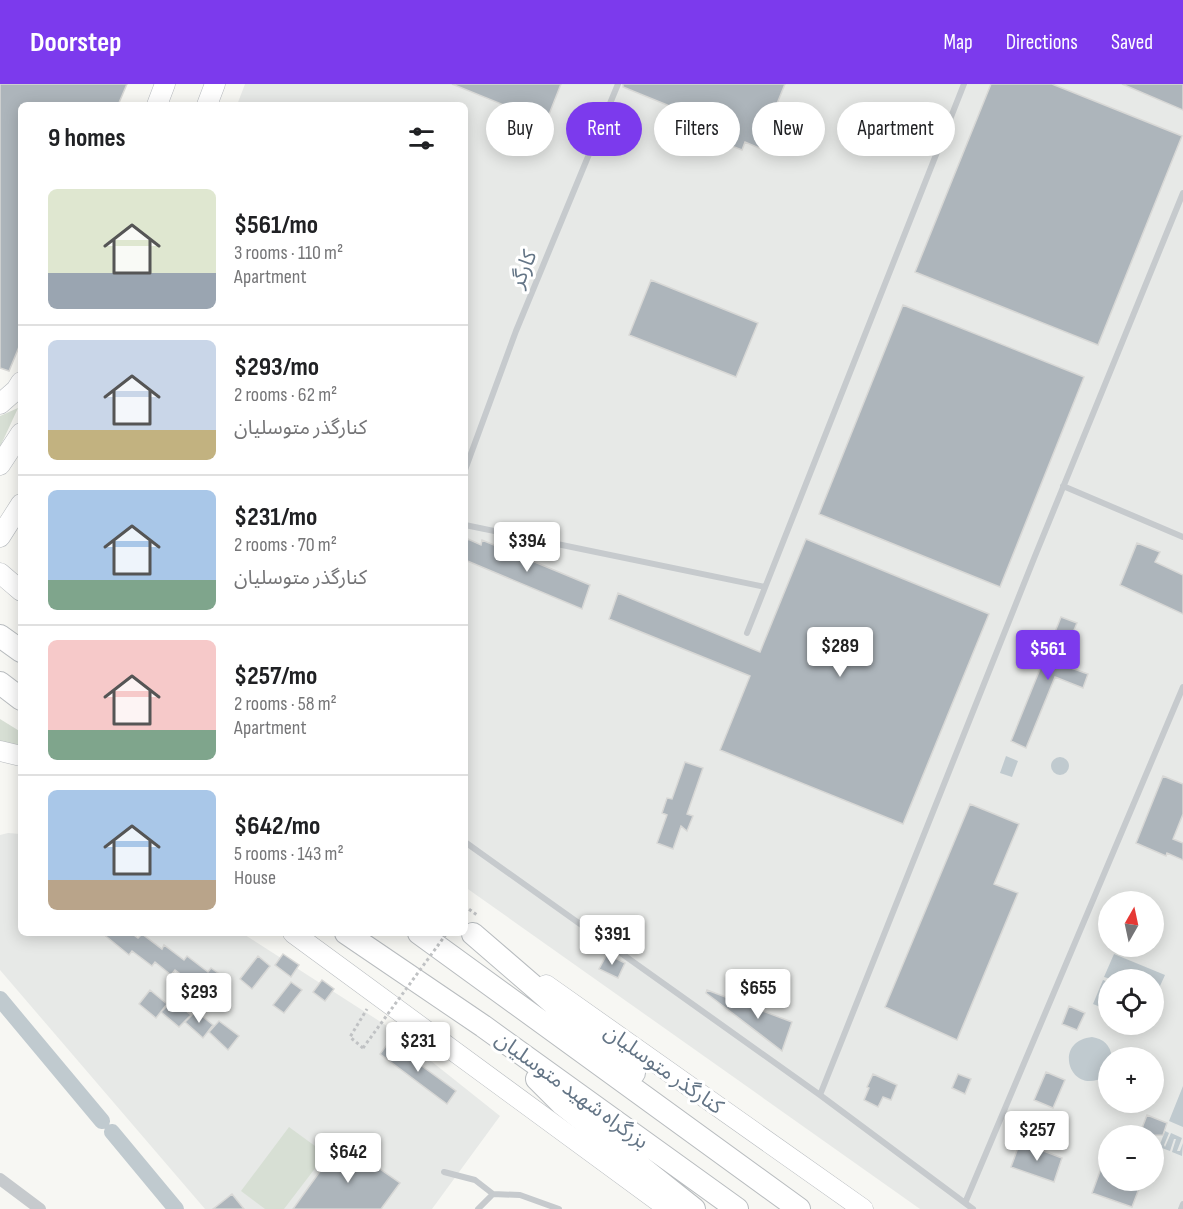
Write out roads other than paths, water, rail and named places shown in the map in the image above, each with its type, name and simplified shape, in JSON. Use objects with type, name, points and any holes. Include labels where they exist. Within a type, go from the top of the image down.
[{"type":"highway","points":[[0,636],[18,649]]},
{"type":"highway","points":[[0,683],[18,697]]},
{"type":"highway","points":[[474,928],[753,1176]]},
{"type":"highway","name":"بزرگراه شهید متوسلیان","points":[[350,936],[483,1026],[736,1209]]},
{"type":"highway","name":"بزرگراه شهید متوسلیان","points":[[423,936],[799,1209]]},
{"type":"highway","points":[[483,1026],[562,1104],[694,1209]]},
{"type":"main road","points":[[158,102],[165,84]]},
{"type":"main road","points":[[208,102],[215,84]]},
{"type":"main road","points":[[0,404],[18,387]]},
{"type":"main road","points":[[0,465],[18,438]]},
{"type":"main road","points":[[0,537],[18,509]]},
{"type":"main road","points":[[0,573],[18,588]]},
{"type":"main road","points":[[0,751],[18,755]]},
{"type":"main road","name":"کنارگذر متوسلیان","points":[[474,928],[863,1209]]},
{"type":"main road","points":[[297,936],[669,1209]]},
{"type":"street","points":[[0,1179],[40,1209]]},
{"type":"lane","name":"کارگر","points":[[468,462],[516,330],[618,84]]},
{"type":"lane","points":[[747,633],[964,84]]},
{"type":"lane","points":[[820,1095],[1063,486],[1183,193]]},
{"type":"lane","points":[[1063,486],[1183,537]]},
{"type":"lane","points":[[468,526],[765,587]]},
{"type":"lane","points":[[965,1203],[1183,687]]},
{"type":"lane","points":[[468,844],[820,1095],[973,1209]]},
{"type":"lane","points":[[444,1172],[475,1180],[493,1194],[520,1194],[559,1209]]},
{"type":"lane","points":[[478,1209],[493,1194]]},
{"type":"lane","points":[[1181,1209],[1183,1204]]},
{"type":"waterway","points":[[0,999],[102,1121]]},
{"type":"waterway","points":[[112,1132],[176,1209]]}]
